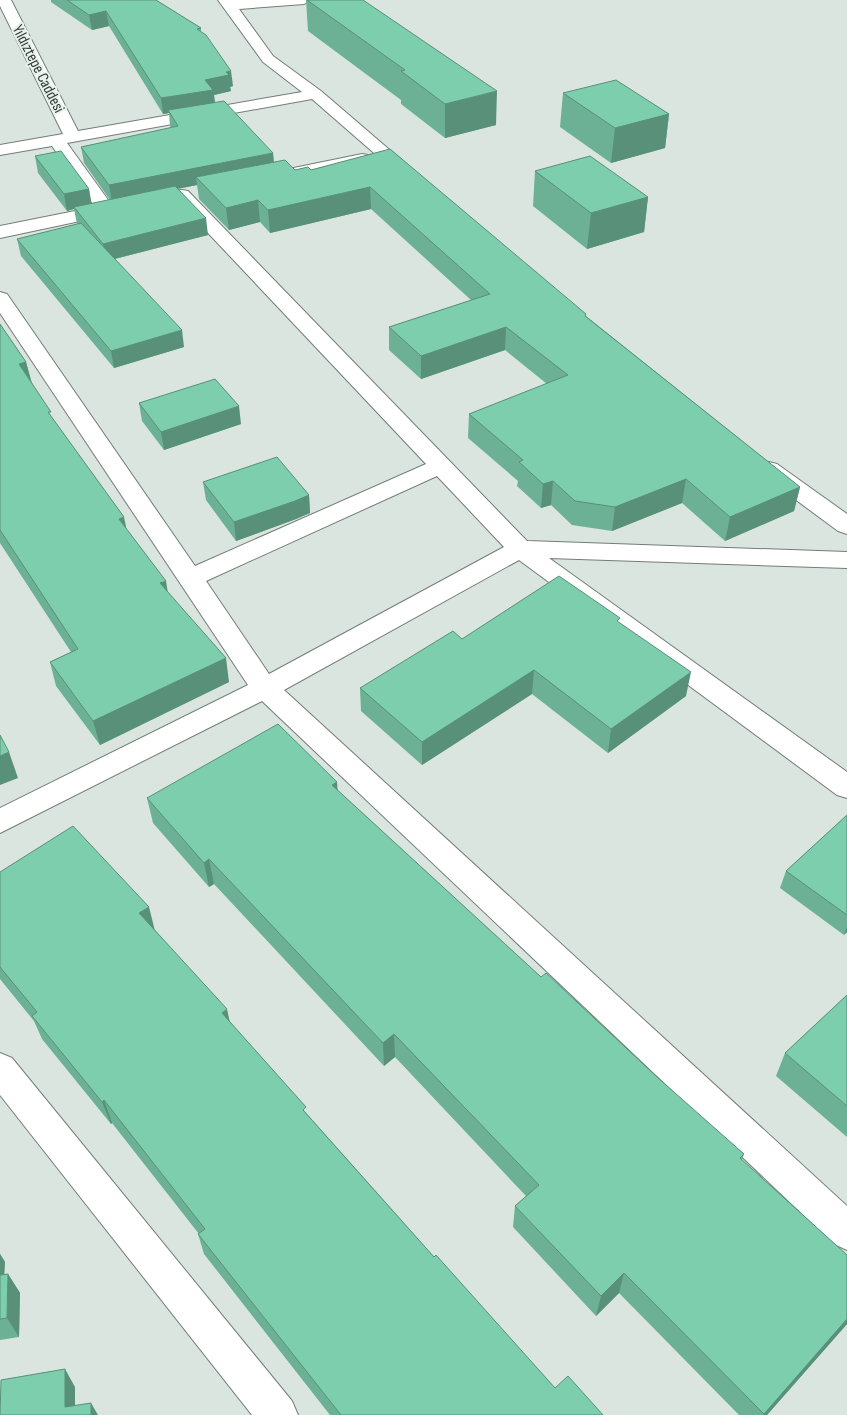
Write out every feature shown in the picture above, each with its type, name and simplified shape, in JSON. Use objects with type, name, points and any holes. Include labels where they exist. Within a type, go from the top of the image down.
[{"type":"street","name":"Yıldıztepe Caddesi","points":[[4,0],[64,139],[106,210]]},
{"type":"street","points":[[227,3],[304,0]]},
{"type":"street","points":[[227,3],[268,59],[315,94],[423,186]]},
{"type":"street","points":[[0,150],[315,94]]},
{"type":"street","points":[[259,180],[385,154]]},
{"type":"street","points":[[182,195],[520,549],[847,787]]},
{"type":"street","points":[[0,232],[125,207]]},
{"type":"street","points":[[0,298],[265,688],[847,1231]]},
{"type":"street","points":[[753,457],[847,526]]},
{"type":"street","points":[[191,578],[442,466]]},
{"type":"street","points":[[0,821],[265,688],[520,549],[847,560]]},
{"type":"street","points":[[0,1069],[278,1415]]},
{"type":"building","points":[[67,0],[156,0],[201,28],[197,29],[206,35],[231,71],[226,72],[229,75],[205,80],[213,90],[161,98],[106,11],[89,15]]},
{"type":"building","points":[[307,0],[363,0],[497,91],[445,104],[401,71],[405,70]]},
{"type":"building","points":[[616,80],[669,114],[615,128],[563,93]]},
{"type":"building","points":[[224,101],[273,153],[109,185],[81,147],[178,126],[168,110]]},
{"type":"building","points":[[390,149],[586,314],[585,316],[800,487],[730,517],[686,479],[615,507],[575,501],[553,481],[543,484],[519,462],[523,460],[469,414],[568,375],[506,327],[421,356],[389,327],[490,294],[370,187],[268,210],[258,200],[226,208],[196,177],[285,160],[295,170],[308,167],[311,170]]},
{"type":"building","points":[[61,151],[89,189],[64,194],[35,156]]},
{"type":"building","points":[[590,156],[648,197],[591,213],[535,171]]},
{"type":"building","points":[[175,186],[206,218],[103,244],[74,207]]},
{"type":"building","points":[[81,223],[182,330],[111,351],[17,239]]},
{"type":"building","points":[[0,324],[26,362],[19,364],[51,412],[48,412],[124,517],[119,519],[166,581],[160,583],[226,658],[93,721],[50,662],[78,649],[0,530]]},
{"type":"building","points":[[215,379],[239,406],[161,432],[139,403]]},
{"type":"building","points":[[277,457],[309,495],[234,522],[203,482]]},
{"type":"building","points":[[559,576],[620,618],[617,621],[691,672],[611,729],[534,670],[422,742],[360,688],[453,631],[462,639]]},
{"type":"building","points":[[278,724],[337,782],[332,785],[541,977],[546,973],[657,1077],[744,1154],[740,1158],[847,1255],[847,1319],[764,1414],[624,1273],[601,1296],[515,1206],[539,1185],[394,1034],[383,1043],[209,859],[204,863],[147,798]]},
{"type":"building","points":[[0,735],[9,752],[0,756]]},
{"type":"building","points":[[847,815],[847,915],[786,871]]},
{"type":"building","points":[[73,826],[149,907],[139,913],[227,1009],[222,1013],[306,1107],[303,1110],[434,1257],[436,1255],[555,1388],[568,1376],[603,1415],[341,1415],[198,1234],[205,1229],[104,1100],[102,1102],[32,1016],[37,1012],[0,967],[0,872]]},
{"type":"building","points":[[847,995],[847,1106],[785,1053]]},
{"type":"building","points":[[8,1274],[7,1318],[0,1319],[0,1275]]},
{"type":"building","points":[[65,1369],[65,1407],[91,1403],[91,1415],[0,1415],[1,1380]]}]
